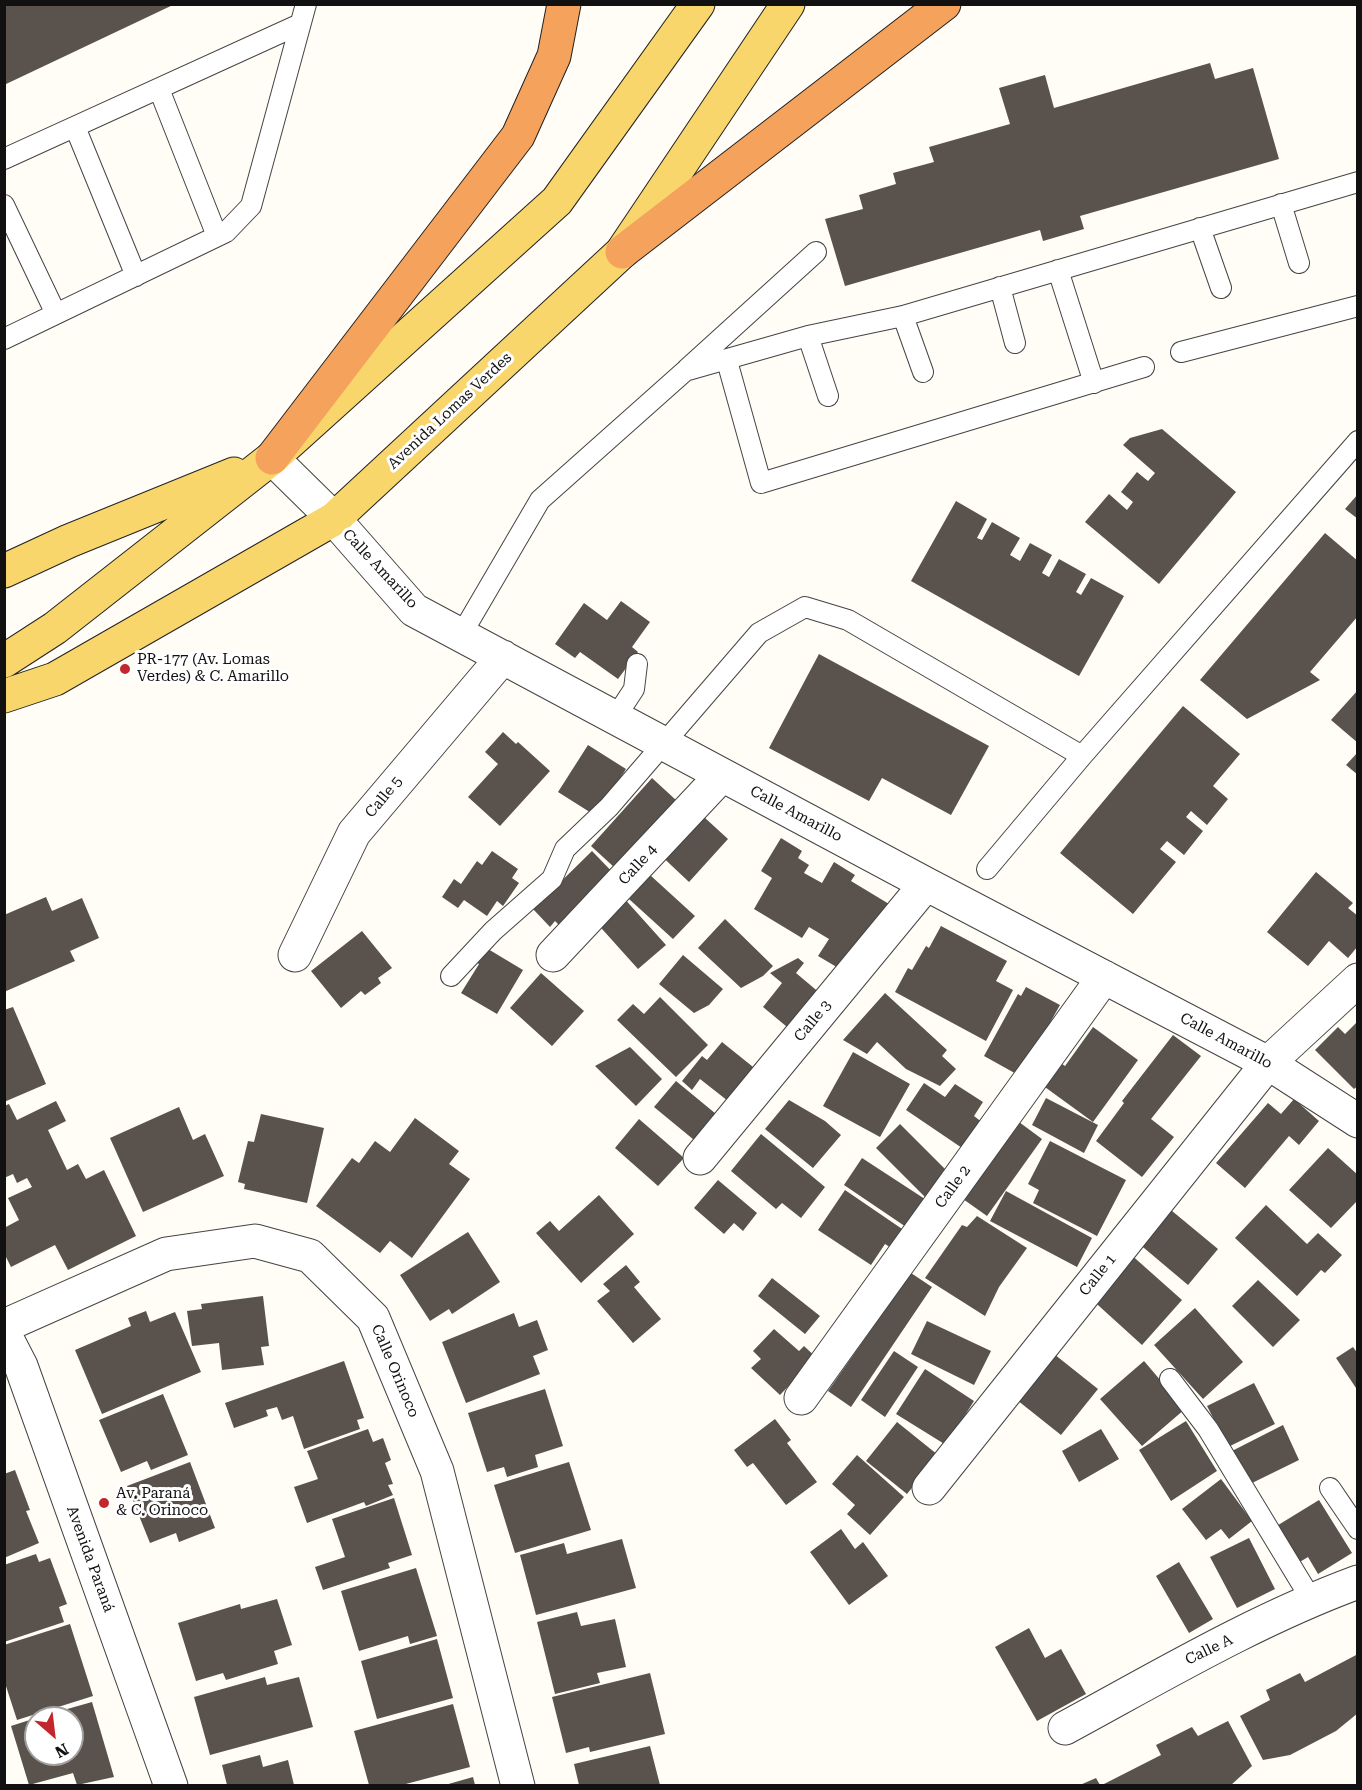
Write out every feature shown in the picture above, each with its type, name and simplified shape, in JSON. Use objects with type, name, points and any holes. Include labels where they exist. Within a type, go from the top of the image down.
[{"type":"highway","points":[[272,458],[518,136],[554,56],[564,4]]},
{"type":"highway","points":[[622,252],[944,4]]},
{"type":"main road","points":[[4,661],[55,628],[272,458],[557,201],[698,4]]},
{"type":"main road","name":"Avenida Lomas Verdes","points":[[4,696],[55,679],[334,519],[622,252],[788,4]]},
{"type":"main road","points":[[4,572],[69,541],[272,458]]},
{"type":"street","name":"Calle Amarillo","points":[[272,458],[334,519],[414,610],[926,884],[1268,1063],[1358,1121]]},
{"type":"street","name":"Calle 5","points":[[295,955],[354,833],[503,657]]},
{"type":"street","name":"Calle 4","points":[[553,956],[722,775]]},
{"type":"street","name":"Calle 3","points":[[700,1158],[926,884]]},
{"type":"street","name":"Calle 2","points":[[801,1398],[1104,977]]},
{"type":"street","name":"Calle 1","points":[[929,1488],[1268,1063],[1358,980]]},
{"type":"street","name":"Calle Orinoco","points":[[4,1326],[166,1254],[255,1241],[310,1256],[374,1318],[437,1471],[518,1785]]},
{"type":"street","name":"Avenida Paraná","points":[[4,1333],[25,1377],[171,1785]]},
{"type":"street","name":"Calle A","points":[[1065,1728],[1185,1661],[1311,1599],[1358,1582]]},
{"type":"lane","points":[[4,339],[226,232],[251,206],[306,4]]},
{"type":"lane","points":[[4,159],[300,24]]},
{"type":"lane","points":[[159,89],[217,236]]},
{"type":"lane","points":[[75,127],[136,276]]},
{"type":"lane","points":[[685,372],[808,336],[903,316],[1358,182]]},
{"type":"lane","points":[[1281,204],[1299,263]]},
{"type":"lane","points":[[4,205],[56,314]]},
{"type":"lane","points":[[1200,228],[1221,288]]},
{"type":"lane","points":[[461,635],[540,500],[816,252]]},
{"type":"lane","points":[[1058,270],[1094,383]]},
{"type":"lane","points":[[1000,287],[1015,343]]},
{"type":"lane","points":[[1181,352],[1358,306]]},
{"type":"lane","points":[[903,316],[923,372]]},
{"type":"lane","points":[[808,336],[828,396]]},
{"type":"lane","points":[[727,361],[761,483],[1144,367]]},
{"type":"lane","points":[[987,869],[1082,756],[1358,441]]},
{"type":"lane","points":[[451,976],[493,931],[552,879],[565,849],[609,807],[759,633],[805,607],[848,620],[1082,756]]},
{"type":"lane","points":[[615,718],[634,689],[637,664]]},
{"type":"lane","points":[[1170,1379],[1208,1429],[1311,1599]]},
{"type":"lane","points":[[1330,1488],[1358,1529]]},
{"type":"building","points":[[4,4],[175,4],[4,85]]},
{"type":"building","points":[[1210,63],[1215,79],[1253,68],[1279,159],[1080,216],[1084,229],[1043,241],[1040,230],[845,286],[825,219],[863,209],[859,195],[896,184],[893,173],[934,162],[929,147],[1010,124],[999,88],[1045,75],[1054,108]]},
{"type":"building","points":[[1162,429],[1236,492],[1159,584],[1085,522],[1109,494],[1127,510],[1133,502],[1121,492],[1137,472],[1148,481],[1155,473],[1123,445],[1130,438]]},
{"type":"building","points":[[1358,494],[1358,519],[1345,509]]},
{"type":"building","points":[[956,501],[987,519],[977,538],[982,540],[992,522],[1020,538],[1010,555],[1020,561],[1030,543],[1052,555],[1042,573],[1049,577],[1059,559],[1086,574],[1076,592],[1081,595],[1091,578],[1124,596],[1079,676],[911,581]]},
{"type":"building","points":[[1325,533],[1358,561],[1358,616],[1310,672],[1320,680],[1247,719],[1200,680]]},
{"type":"building","points":[[621,601],[650,622],[632,647],[638,652],[618,679],[580,652],[575,658],[555,644],[584,603],[607,620]]},
{"type":"building","points":[[819,654],[989,746],[951,815],[882,778],[869,801],[769,748]]},
{"type":"building","points":[[1358,690],[1358,743],[1331,720]]},
{"type":"building","points":[[1183,706],[1240,754],[1213,786],[1228,799],[1207,825],[1191,811],[1186,817],[1203,831],[1184,855],[1167,841],[1160,849],[1176,862],[1133,914],[1060,853]]},
{"type":"building","points":[[503,732],[516,744],[518,742],[550,771],[500,826],[468,797],[498,764],[485,752]]},
{"type":"building","points":[[588,745],[626,769],[596,816],[558,792]]},
{"type":"building","points":[[1358,752],[1358,775],[1346,765]]},
{"type":"building","points":[[652,778],[677,801],[681,796],[728,839],[689,882],[654,849],[627,879],[591,846]]},
{"type":"building","points":[[781,838],[802,851],[798,858],[809,865],[804,873],[822,883],[834,862],[855,875],[851,881],[894,907],[840,969],[818,956],[829,939],[809,927],[802,938],[754,909],[772,878],[761,871]]},
{"type":"building","points":[[492,851],[518,869],[512,878],[519,883],[503,906],[497,901],[487,916],[464,900],[458,908],[442,897],[454,879],[461,884],[477,861],[482,865]]},
{"type":"building","points":[[592,851],[620,880],[566,932],[555,921],[550,927],[533,909]]},
{"type":"building","points":[[1316,872],[1353,903],[1348,908],[1358,916],[1358,946],[1348,958],[1329,941],[1308,966],[1267,932]]},
{"type":"building","points":[[650,875],[695,916],[673,939],[629,899]]},
{"type":"building","points":[[622,896],[666,945],[638,969],[594,920]]},
{"type":"building","points":[[46,897],[52,911],[82,898],[99,938],[70,951],[75,961],[4,992],[4,915]]},
{"type":"building","points":[[725,919],[773,966],[763,976],[741,988],[698,948]]},
{"type":"building","points":[[941,926],[1007,961],[996,981],[1013,990],[986,1041],[895,992],[908,968],[912,970],[926,946],[929,948]]},
{"type":"building","points":[[362,931],[392,968],[378,978],[381,983],[365,995],[361,991],[341,1008],[311,971]]},
{"type":"building","points":[[483,946],[523,970],[497,1014],[461,993],[479,964],[474,961]]},
{"type":"building","points":[[683,955],[723,989],[709,1005],[694,1013],[659,984]]},
{"type":"building","points":[[798,958],[804,963],[796,973],[834,1005],[804,1041],[763,1007],[782,983],[770,973]]},
{"type":"building","points":[[541,973],[584,1011],[552,1046],[510,1008]]},
{"type":"building","points":[[1026,987],[1060,1005],[1020,1076],[984,1056],[1018,994],[1021,996]]},
{"type":"building","points":[[885,993],[947,1050],[942,1056],[956,1069],[940,1086],[906,1069],[877,1042],[867,1054],[843,1040]]},
{"type":"building","points":[[660,997],[708,1045],[676,1077],[617,1020],[633,1004],[644,1014]]},
{"type":"building","points":[[13,1007],[46,1084],[4,1102],[4,1010]]},
{"type":"building","points":[[1358,1021],[1358,1086],[1354,1089],[1315,1050],[1338,1027],[1345,1034]]},
{"type":"building","points":[[1093,1027],[1138,1060],[1093,1122],[1038,1082],[1055,1059],[1065,1066]]},
{"type":"building","points":[[1173,1035],[1201,1056],[1151,1119],[1174,1137],[1142,1177],[1096,1141],[1124,1103],[1122,1101]]},
{"type":"building","points":[[722,1042],[768,1079],[742,1112],[700,1079],[692,1090],[682,1081],[702,1056],[707,1060]]},
{"type":"building","points":[[630,1047],[662,1079],[636,1106],[595,1066]]},
{"type":"building","points":[[853,1052],[910,1084],[880,1137],[823,1106]]},
{"type":"building","points":[[676,1081],[727,1123],[705,1149],[654,1107]]},
{"type":"building","points":[[924,1083],[945,1097],[955,1084],[983,1102],[974,1116],[983,1123],[965,1150],[906,1110]]},
{"type":"building","points":[[1046,1098],[1098,1125],[1084,1153],[1032,1125]]},
{"type":"building","points":[[1294,1099],[1319,1121],[1299,1145],[1289,1136],[1245,1188],[1216,1163],[1268,1103],[1281,1114]]},
{"type":"building","points":[[789,1100],[825,1121],[841,1135],[813,1168],[765,1129]]},
{"type":"building","points":[[56,1101],[66,1121],[48,1130],[67,1170],[78,1164],[86,1179],[104,1170],[136,1236],[68,1270],[55,1245],[11,1267],[4,1253],[4,1228],[19,1220],[8,1198],[32,1187],[27,1178],[17,1183],[13,1174],[4,1178],[4,1106],[9,1104],[17,1120]]},
{"type":"building","points":[[179,1107],[193,1140],[205,1134],[224,1176],[143,1212],[110,1138]]},
{"type":"building","points":[[261,1114],[324,1128],[307,1203],[244,1189],[245,1184],[238,1182],[248,1141],[254,1142]]},
{"type":"building","points":[[415,1118],[459,1151],[449,1164],[470,1179],[412,1258],[390,1241],[380,1253],[316,1206],[352,1158],[359,1163],[375,1141],[390,1152]]},
{"type":"building","points":[[639,1119],[684,1158],[658,1186],[615,1148]]},
{"type":"building","points":[[1019,1122],[1042,1139],[987,1216],[963,1199]]},
{"type":"building","points":[[900,1124],[951,1175],[927,1199],[876,1148]]},
{"type":"building","points":[[761,1134],[825,1187],[801,1218],[782,1203],[776,1209],[731,1171]]},
{"type":"building","points":[[1050,1141],[1126,1180],[1097,1236],[1033,1203],[1039,1190],[1028,1184]]},
{"type":"building","points":[[1328,1148],[1358,1175],[1358,1200],[1331,1228],[1289,1190]]},
{"type":"building","points":[[862,1158],[931,1203],[912,1231],[844,1185]]},
{"type":"building","points":[[718,1180],[757,1213],[743,1231],[734,1223],[724,1234],[694,1208]]},
{"type":"building","points":[[845,1190],[908,1233],[896,1251],[885,1244],[871,1265],[818,1230]]},
{"type":"building","points":[[1006,1191],[1092,1238],[1077,1267],[990,1221]]},
{"type":"building","points":[[599,1195],[634,1234],[581,1283],[536,1233],[550,1221],[559,1231]]},
{"type":"building","points":[[1160,1201],[1218,1249],[1188,1285],[1131,1237]]},
{"type":"building","points":[[1266,1205],[1307,1244],[1318,1233],[1342,1255],[1325,1273],[1321,1270],[1297,1296],[1235,1238]]},
{"type":"building","points":[[977,1216],[1027,1248],[999,1287],[985,1316],[925,1278],[962,1225],[967,1227]]},
{"type":"building","points":[[468,1232],[500,1282],[452,1314],[449,1309],[430,1321],[400,1275]]},
{"type":"building","points":[[1128,1252],[1182,1300],[1142,1345],[1088,1296]]},
{"type":"building","points":[[626,1265],[640,1282],[634,1287],[661,1319],[633,1343],[597,1301],[610,1291],[603,1284]]},
{"type":"building","points":[[911,1273],[932,1287],[851,1407],[828,1391]]},
{"type":"building","points":[[772,1278],[820,1316],[805,1334],[758,1296]]},
{"type":"building","points":[[1258,1280],[1300,1320],[1273,1347],[1232,1306]]},
{"type":"building","points":[[263,1296],[269,1346],[261,1347],[264,1365],[222,1370],[219,1343],[192,1346],[187,1311],[202,1309],[201,1304]]},
{"type":"building","points":[[1195,1308],[1243,1362],[1203,1399],[1154,1345]]},
{"type":"building","points":[[146,1311],[150,1322],[175,1312],[201,1372],[102,1414],[75,1350],[131,1326],[128,1318]]},
{"type":"building","points":[[514,1313],[519,1327],[537,1320],[548,1350],[533,1356],[540,1374],[466,1403],[442,1342]]},
{"type":"building","points":[[927,1321],[991,1351],[974,1385],[911,1354]]},
{"type":"building","points":[[774,1329],[799,1351],[804,1346],[820,1361],[797,1377],[780,1395],[751,1368],[761,1359],[753,1351]]},
{"type":"building","points":[[1353,1347],[1358,1354],[1358,1391],[1336,1358]]},
{"type":"building","points":[[894,1351],[918,1367],[885,1417],[861,1400]]},
{"type":"building","points":[[1054,1354],[1098,1389],[1061,1435],[1017,1400]]},
{"type":"building","points":[[344,1361],[364,1418],[357,1420],[360,1429],[304,1449],[293,1416],[282,1420],[277,1407],[266,1410],[268,1416],[234,1428],[225,1403]]},
{"type":"building","points":[[1144,1361],[1185,1409],[1142,1446],[1100,1399]]},
{"type":"building","points":[[925,1369],[974,1401],[946,1445],[896,1414]]},
{"type":"building","points":[[1254,1383],[1275,1424],[1228,1447],[1207,1406]]},
{"type":"building","points":[[545,1389],[563,1446],[535,1455],[538,1467],[507,1477],[504,1467],[487,1472],[468,1413]]},
{"type":"building","points":[[163,1394],[188,1455],[151,1470],[147,1461],[121,1472],[99,1420]]},
{"type":"building","points":[[775,1419],[791,1440],[787,1443],[817,1482],[786,1505],[753,1463],[747,1467],[734,1450]]},
{"type":"building","points":[[1186,1421],[1217,1471],[1171,1501],[1139,1450]]},
{"type":"building","points":[[897,1422],[938,1455],[907,1494],[866,1461]]},
{"type":"building","points":[[1283,1425],[1299,1460],[1248,1485],[1232,1451]]},
{"type":"building","points":[[368,1429],[373,1442],[383,1438],[391,1460],[385,1463],[393,1484],[388,1485],[393,1495],[366,1506],[364,1502],[307,1523],[294,1487],[318,1479],[307,1451]]},
{"type":"building","points":[[1101,1429],[1119,1459],[1079,1482],[1062,1451]]},
{"type":"building","points":[[857,1455],[904,1497],[870,1535],[847,1514],[855,1505],[832,1484]]},
{"type":"building","points":[[190,1462],[215,1528],[179,1542],[176,1533],[150,1543],[127,1486]]},
{"type":"building","points":[[569,1462],[591,1530],[515,1553],[494,1485]]},
{"type":"building","points":[[15,1470],[30,1510],[26,1511],[39,1543],[4,1558],[4,1474]]},
{"type":"building","points":[[1221,1479],[1252,1521],[1229,1539],[1221,1529],[1206,1540],[1182,1509]]},
{"type":"building","points":[[394,1498],[412,1555],[388,1563],[390,1568],[323,1590],[315,1567],[345,1557],[332,1519]]},
{"type":"building","points":[[1319,1500],[1352,1553],[1318,1574],[1308,1557],[1298,1563],[1275,1527]]},
{"type":"building","points":[[841,1529],[855,1549],[863,1542],[888,1576],[849,1605],[810,1552]]},
{"type":"building","points":[[1249,1538],[1275,1589],[1237,1608],[1210,1557]]},
{"type":"building","points":[[622,1539],[636,1588],[536,1615],[520,1555],[564,1543],[567,1554]]},
{"type":"building","points":[[36,1554],[39,1562],[50,1558],[67,1604],[59,1607],[64,1622],[4,1642],[4,1565]]},
{"type":"building","points":[[1179,1562],[1213,1619],[1189,1633],[1156,1576]]},
{"type":"building","points":[[416,1568],[437,1636],[410,1644],[408,1636],[359,1651],[341,1591]]},
{"type":"building","points":[[277,1599],[292,1645],[274,1651],[278,1664],[226,1680],[223,1673],[196,1681],[178,1623],[240,1604],[241,1609]]},
{"type":"building","points":[[577,1612],[581,1626],[615,1619],[626,1667],[597,1673],[600,1683],[555,1694],[537,1622]]},
{"type":"building","points":[[70,1624],[93,1696],[61,1706],[24,1706],[24,1718],[17,1720],[4,1680],[4,1645]]},
{"type":"building","points":[[1029,1628],[1045,1658],[1061,1649],[1086,1694],[1037,1721],[995,1647]]},
{"type":"building","points":[[437,1639],[453,1698],[377,1719],[361,1661]]},
{"type":"building","points":[[1358,1654],[1358,1713],[1336,1731],[1290,1755],[1263,1760],[1240,1716],[1270,1700],[1266,1690],[1300,1673],[1305,1682]]},
{"type":"building","points":[[650,1673],[665,1734],[590,1752],[589,1747],[566,1753],[552,1697]]},
{"type":"building","points":[[265,1677],[267,1685],[299,1677],[313,1727],[210,1755],[194,1697]]},
{"type":"building","points":[[92,1702],[114,1777],[77,1785],[73,1773],[29,1785],[11,1726],[24,1722],[24,1766],[84,1766],[84,1706],[78,1706]]},
{"type":"building","points":[[453,1704],[470,1767],[402,1785],[369,1785],[354,1731]]},
{"type":"building","points":[[1228,1721],[1252,1766],[1231,1785],[1102,1785],[1161,1755],[1156,1745],[1192,1727],[1198,1736]]},
{"type":"building","points":[[650,1746],[660,1785],[579,1785],[574,1764]]},
{"type":"building","points":[[260,1755],[263,1767],[288,1760],[294,1785],[227,1785],[222,1765]]},
{"type":"building","points":[[473,1777],[475,1785],[445,1785]]},
{"type":"building","points":[[1096,1778],[1100,1785],[1080,1785]]},
{"type":"place","name":"PR-177 (Av. Lomas Verdes) & C. Amarillo","points":[[125,669]]},
{"type":"place","name":"Av. Paraná & C. Orinoco","points":[[104,1503]]}]
